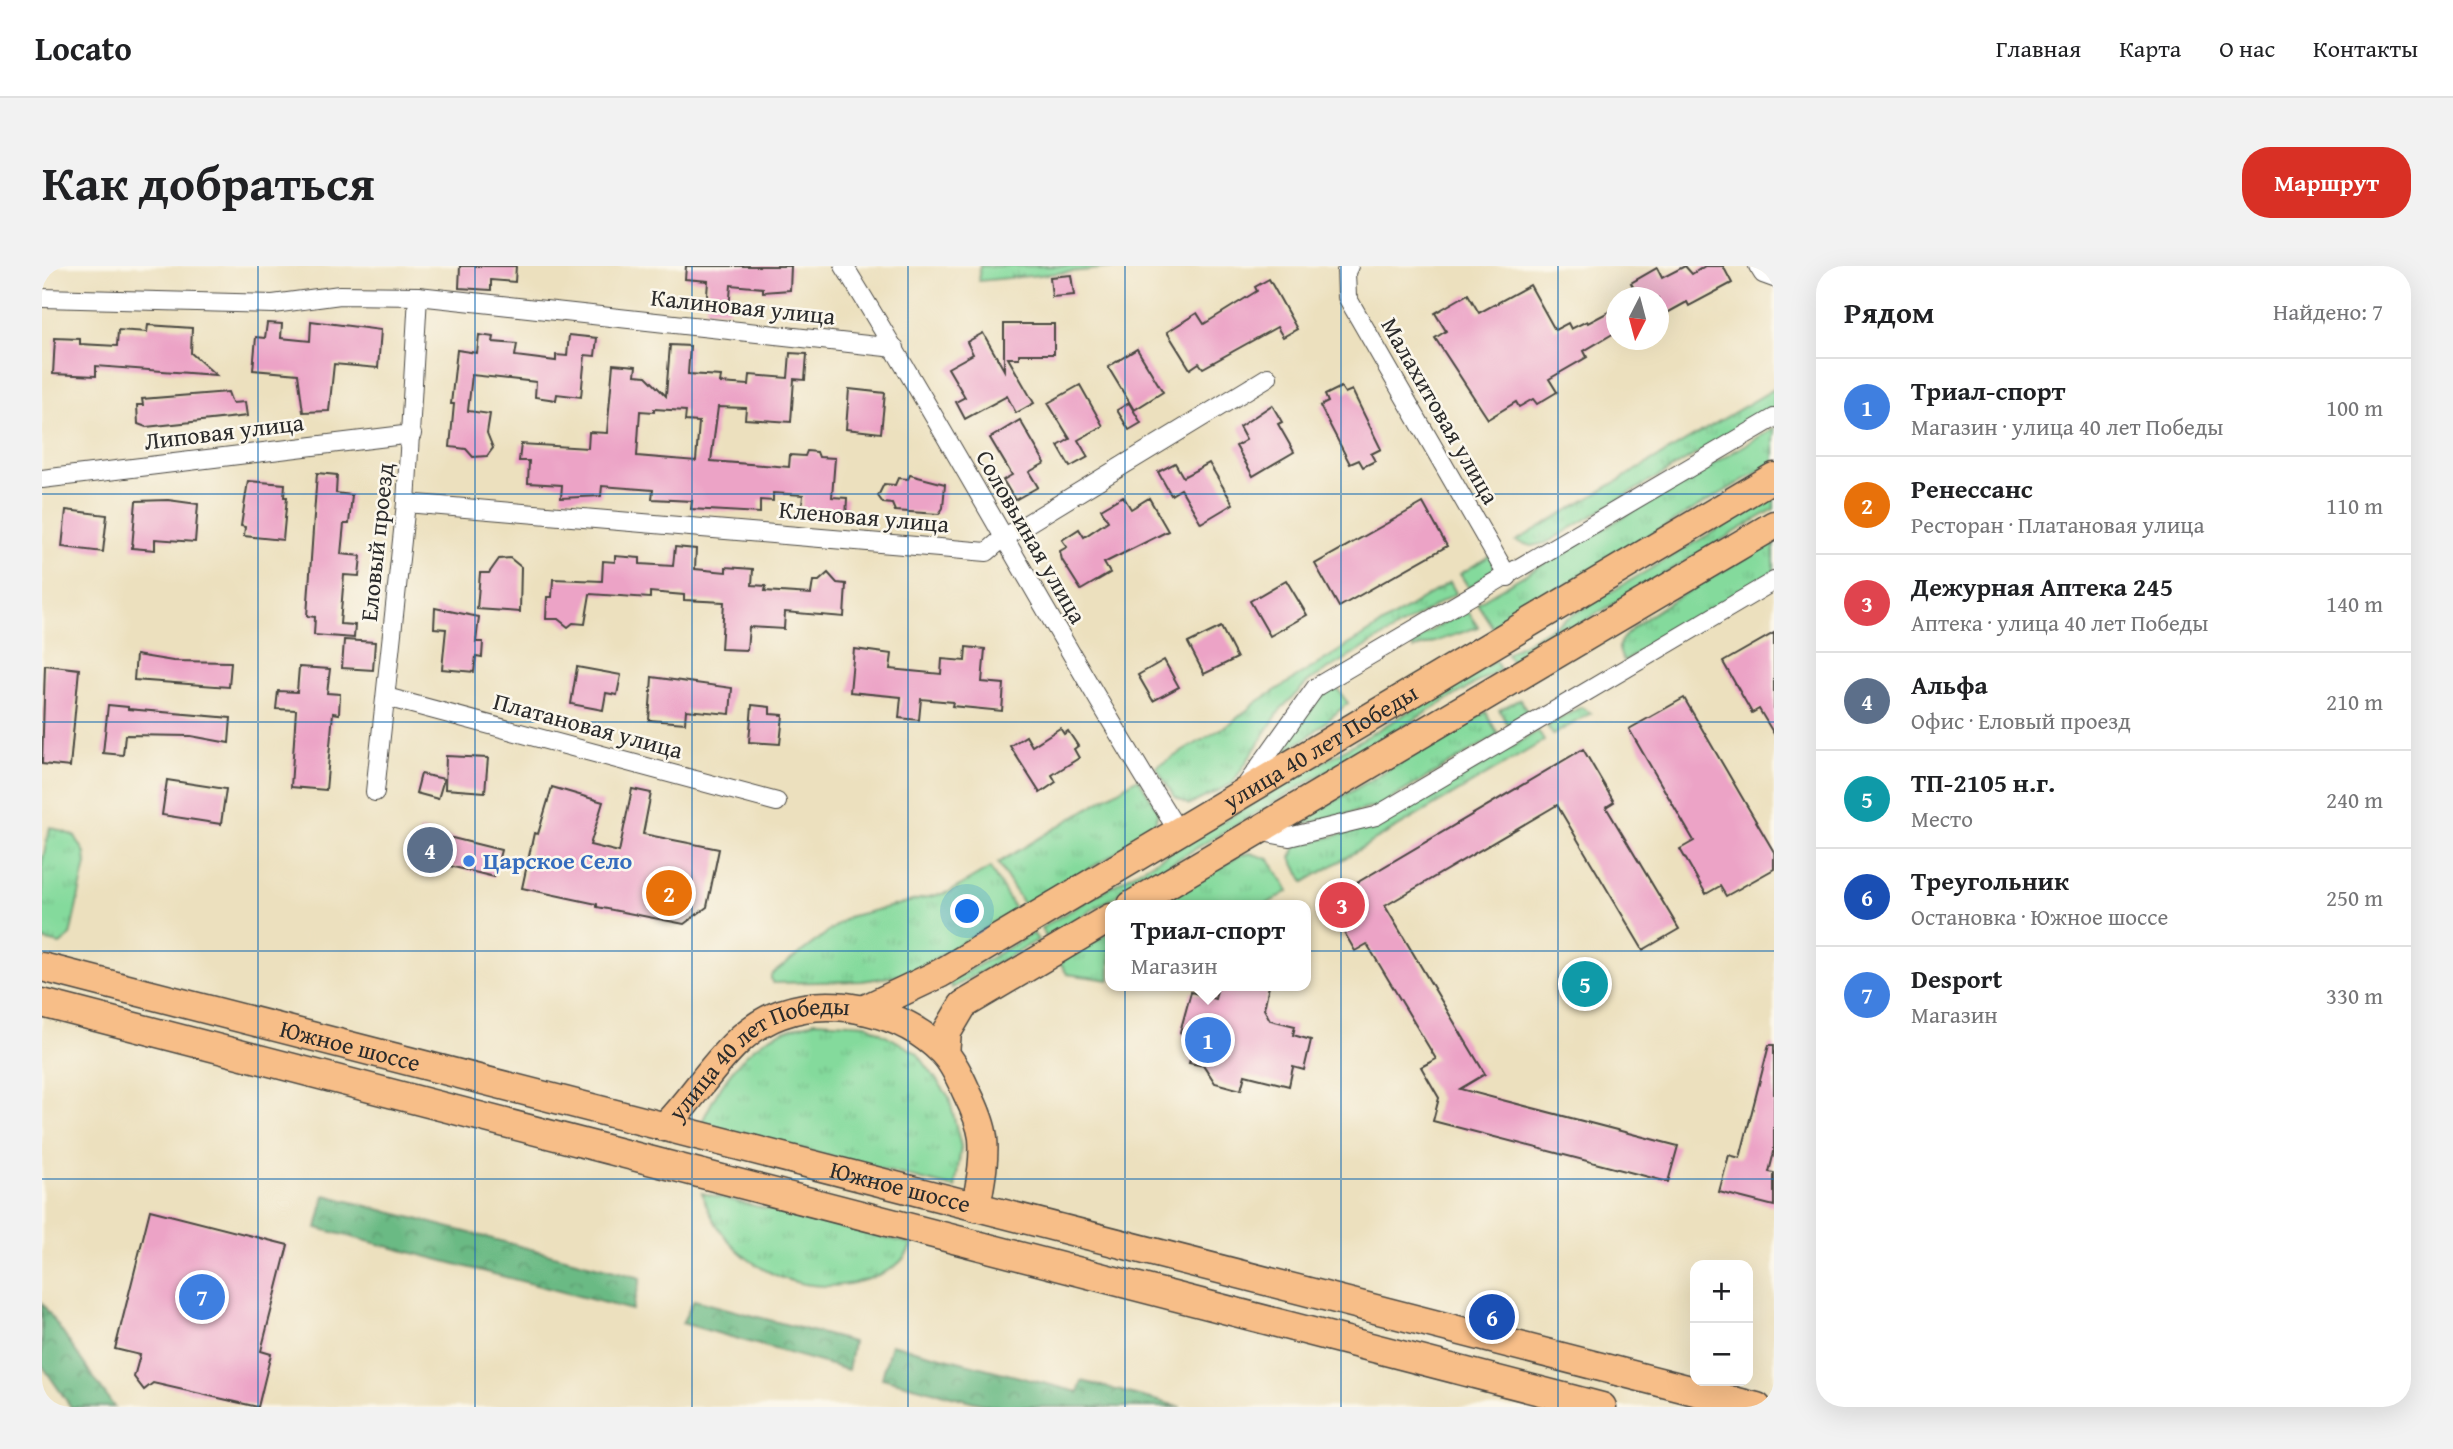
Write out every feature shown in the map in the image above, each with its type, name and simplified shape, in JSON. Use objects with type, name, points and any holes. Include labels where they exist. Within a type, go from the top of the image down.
[{"type":"main road","name":"улица 40 лет Победы","points":[[863,1010],[941,973],[1774,477]]},
{"type":"main road","name":"улица 40 лет Победы","points":[[1141,900],[1774,525]]},
{"type":"main road","points":[[945,1054],[947,1032],[963,1005],[1105,922]]},
{"type":"main road","name":"Южное шоссе","points":[[42,967],[1757,1407]]},
{"type":"main road","points":[[941,973],[936,984],[938,1000],[945,1005],[963,1005]]},
{"type":"main road","name":"Южное шоссе","points":[[42,1003],[1602,1407]]},
{"type":"main road","name":"улица 40 лет Победы","points":[[664,1128],[728,1051],[754,1028],[780,1014],[805,1008],[833,1006],[863,1010],[907,1025],[945,1054],[973,1104],[983,1137],[983,1167],[976,1207]]},
{"type":"main road","points":[[927,1231],[950,1227],[976,1207]]},
{"type":"street","name":"Соловьиная улица","points":[[844,266],[895,348],[1002,539],[1178,831]]},
{"type":"street","name":"Малахитовая улица","points":[[1349,266],[1346,272],[1347,297],[1508,577]]},
{"type":"street","points":[[1758,266],[1763,274],[1774,278]]},
{"type":"street","name":"Калиновая улица","points":[[42,299],[273,304],[340,295],[418,296],[895,348]]},
{"type":"street","name":"Еловый проезд","points":[[374,792],[406,503],[418,296]]},
{"type":"street","name":"Кленовая улица","points":[[406,503],[987,552],[1002,539],[1268,377]]},
{"type":"street","points":[[1240,793],[1316,687],[1508,577],[1774,418]]},
{"type":"street","name":"Липовая улица","points":[[42,479],[412,434]]},
{"type":"street","points":[[1258,831],[1289,837],[1376,816],[1774,581]]},
{"type":"street","name":"Платановая улица","points":[[386,697],[777,802]]},
{"type":"green space","points":[[980,266],[1130,266],[979,281]]},
{"type":"green space","points":[[1774,389],[1774,408],[1546,543],[1531,546],[1516,541]]},
{"type":"green space","points":[[1774,428],[1774,462],[1493,628],[1477,603]]},
{"type":"green space","points":[[1774,496],[1774,509],[1513,663],[1506,654]]},
{"type":"green space","points":[[1774,542],[1774,571],[1624,661],[1619,645],[1642,621],[1689,590]]},
{"type":"green space","points":[[1493,554],[1495,569],[1469,588],[1460,574]]},
{"type":"green space","points":[[1450,582],[1456,593],[1309,681],[1281,709],[1232,784],[1189,805],[1174,796],[1156,767],[1231,723],[1257,702]]},
{"type":"green space","points":[[1467,610],[1478,627],[1414,649],[1410,643]]},
{"type":"green space","points":[[1495,661],[1500,669],[1046,937],[1041,928]]},
{"type":"green space","points":[[1335,686],[1348,703],[1308,737],[1273,759],[1311,705]]},
{"type":"green space","points":[[1520,699],[1530,716],[1510,728],[1499,710]]},
{"type":"green space","points":[[1581,707],[1591,713],[1553,735],[1547,726]]},
{"type":"green space","points":[[1486,712],[1498,735],[1379,806],[1289,828]]},
{"type":"green space","points":[[1538,731],[1544,741],[1304,882],[1291,858],[1296,846],[1387,822]]},
{"type":"green space","points":[[1138,778],[1158,810],[1154,830],[1025,907],[998,863]]},
{"type":"green space","points":[[50,827],[75,836],[85,853],[86,864],[70,936],[60,944],[42,940],[42,862]]},
{"type":"green space","points":[[1250,853],[1269,859],[1289,891],[1274,900],[1164,900],[1241,855]]},
{"type":"green space","points":[[990,868],[1016,911],[909,974],[862,981],[773,983],[771,980],[771,975],[848,917],[949,892]]},
{"type":"green space","points":[[1033,933],[1038,940],[952,988],[950,982]]},
{"type":"green space","points":[[1105,935],[1105,979],[1067,974],[1060,962]]},
{"type":"green space","points":[[815,1021],[866,1024],[917,1053],[949,1097],[961,1147],[955,1188],[701,1124],[720,1088],[746,1055],[773,1035]]},
{"type":"green space","points":[[702,1193],[912,1244],[895,1266],[868,1279],[842,1285],[816,1286],[791,1281],[767,1271],[746,1257],[728,1239],[713,1218]]},
{"type":"green space","points":[[325,1195],[641,1278],[632,1310],[317,1228]]},
{"type":"green space","points":[[694,1300],[853,1342],[848,1370],[682,1323]]},
{"type":"green space","points":[[42,1303],[114,1407],[71,1407],[42,1365]]},
{"type":"green space","points":[[891,1344],[1078,1392],[1082,1381],[1181,1407],[994,1407],[882,1378]]},
{"type":"building","points":[[460,266],[516,266],[515,282],[491,280],[491,290],[459,288]]},
{"type":"building","points":[[686,266],[791,266],[790,290],[763,292],[763,288],[731,285],[729,310],[706,309],[708,281],[685,279]]},
{"type":"building","points":[[1685,266],[1692,274],[1705,266],[1723,266],[1732,283],[1689,306],[1687,302],[1669,312],[1669,287],[1633,287],[1631,283],[1657,268],[1662,278]]},
{"type":"building","points":[[1071,275],[1074,295],[1052,297],[1050,277]]},
{"type":"building","points":[[1269,279],[1297,329],[1283,337],[1277,327],[1203,368],[1199,363],[1190,369],[1167,332],[1197,313],[1204,324],[1257,291],[1255,287]]},
{"type":"building","points":[[1530,285],[1555,330],[1568,323],[1571,329],[1606,313],[1606,338],[1584,351],[1587,357],[1549,379],[1557,392],[1537,404],[1533,399],[1519,407],[1516,402],[1488,419],[1435,338],[1446,331],[1435,313],[1468,294],[1479,313]]},
{"type":"building","points":[[311,321],[381,330],[378,368],[334,364],[329,411],[303,412],[298,374],[253,370],[256,337],[265,338],[267,323],[282,324],[281,338],[310,341]]},
{"type":"building","points":[[1004,324],[1054,324],[1054,354],[1019,354],[1019,358],[1008,358],[1034,403],[1016,413],[1007,396],[965,419],[956,402],[965,397],[948,368],[973,354],[967,342],[983,333],[1004,370]]},
{"type":"building","points":[[148,325],[192,328],[191,353],[216,375],[96,366],[96,376],[53,374],[55,338],[80,339],[80,344],[117,346],[118,330],[147,332]]},
{"type":"building","points":[[479,335],[494,337],[493,342],[517,344],[515,356],[556,361],[556,355],[567,356],[569,335],[597,338],[595,356],[585,355],[581,397],[557,394],[556,400],[535,397],[536,382],[472,375],[468,411],[490,414],[487,433],[493,448],[487,456],[473,457],[466,449],[450,447],[454,404],[451,404],[457,350],[477,353]]},
{"type":"building","points":[[670,345],[690,346],[688,374],[721,376],[720,383],[749,385],[750,375],[788,378],[790,353],[807,354],[805,380],[794,379],[791,422],[745,419],[746,408],[718,407],[711,461],[789,467],[790,455],[805,456],[807,451],[817,452],[819,457],[835,458],[832,497],[847,498],[846,519],[801,516],[803,495],[773,493],[773,501],[760,500],[760,513],[691,509],[692,501],[652,499],[653,490],[602,486],[601,496],[561,498],[562,485],[528,483],[529,461],[519,461],[521,444],[588,448],[589,432],[607,433],[613,364],[636,366],[635,375],[646,376],[666,396]],"holes":[[[640,411],[686,411],[685,421],[699,422],[696,461],[637,456]]]},
{"type":"building","points":[[1137,349],[1163,392],[1134,410],[1108,367]]},
{"type":"building","points":[[1080,385],[1103,426],[1078,440],[1088,457],[1070,467],[1058,446],[1070,439],[1048,403]]},
{"type":"building","points":[[1341,387],[1345,393],[1352,390],[1381,449],[1371,454],[1375,461],[1363,467],[1359,460],[1350,464],[1320,406],[1328,402],[1325,395]]},
{"type":"building","points":[[849,389],[885,393],[881,433],[846,429]]},
{"type":"building","points":[[228,392],[232,403],[245,402],[247,416],[146,427],[138,424],[137,405],[143,405],[142,399]]},
{"type":"building","points":[[1129,403],[1141,423],[1129,430],[1117,410]]},
{"type":"building","points":[[1272,405],[1282,422],[1278,424],[1294,452],[1253,476],[1236,446],[1246,440],[1239,427]]},
{"type":"building","points":[[1020,420],[1045,463],[1029,472],[1038,487],[1015,500],[1003,480],[1012,475],[990,438]]},
{"type":"building","points":[[1175,463],[1183,477],[1209,463],[1233,504],[1201,523],[1181,489],[1171,495],[1158,472]]},
{"type":"building","points":[[317,473],[337,475],[336,493],[352,495],[349,524],[344,524],[341,554],[361,556],[359,576],[344,575],[340,624],[355,625],[354,638],[314,635],[315,617],[307,616]]},
{"type":"building","points":[[910,475],[945,484],[943,508],[939,514],[895,511],[892,504],[883,503],[878,496],[884,484],[895,485],[898,478],[908,479]]},
{"type":"building","points":[[248,481],[285,484],[284,497],[287,497],[283,540],[244,536],[245,527],[241,526]]},
{"type":"building","points":[[1123,496],[1131,509],[1149,498],[1168,531],[1104,563],[1110,573],[1081,590],[1062,560],[1060,551],[1067,547],[1062,540],[1079,529],[1084,537],[1108,521],[1101,509]]},
{"type":"building","points":[[168,500],[198,504],[195,542],[155,539],[155,550],[132,548],[136,501]]},
{"type":"building","points":[[1423,503],[1447,546],[1339,607],[1315,564]]},
{"type":"building","points":[[66,510],[107,515],[103,552],[62,547]]},
{"type":"building","points":[[675,547],[696,549],[695,569],[726,572],[726,567],[753,569],[752,585],[766,586],[765,591],[811,594],[813,581],[819,581],[828,573],[837,583],[846,584],[844,617],[785,612],[784,629],[749,627],[747,650],[721,649],[724,602],[684,600],[684,595],[650,592],[650,598],[590,594],[585,624],[573,623],[568,627],[558,619],[546,619],[547,597],[552,597],[553,579],[602,581],[603,561],[615,562],[615,556],[640,558],[640,564],[673,566]]},
{"type":"building","points":[[510,558],[521,567],[520,612],[477,609],[480,573],[489,573],[499,559]]},
{"type":"building","points":[[1286,580],[1307,615],[1270,636],[1250,601]]},
{"type":"building","points":[[435,608],[479,617],[476,642],[483,642],[482,657],[476,656],[474,672],[442,669],[446,629],[434,628]]},
{"type":"building","points":[[1221,627],[1237,658],[1204,674],[1188,643]]},
{"type":"building","points":[[1774,633],[1774,734],[1759,709],[1752,713],[1723,662]]},
{"type":"building","points":[[344,640],[375,642],[373,670],[342,668]]},
{"type":"building","points":[[966,647],[985,649],[982,682],[1004,684],[1002,711],[952,706],[953,702],[921,699],[919,720],[899,718],[901,697],[850,692],[854,649],[892,654],[890,669],[941,674],[942,659],[965,661]]},
{"type":"building","points":[[136,655],[173,661],[231,662],[229,687],[134,680]]},
{"type":"building","points":[[1164,660],[1179,687],[1153,701],[1138,675]]},
{"type":"building","points":[[45,665],[79,669],[70,767],[42,764]]},
{"type":"building","points":[[299,667],[330,669],[327,693],[340,694],[339,714],[333,713],[326,790],[291,787],[296,710],[276,709],[278,691],[297,692]]},
{"type":"building","points":[[577,667],[621,675],[617,695],[606,693],[603,710],[571,704]]},
{"type":"building","points":[[652,677],[732,688],[730,714],[686,710],[685,723],[649,720]]},
{"type":"building","points":[[1684,698],[1774,852],[1774,869],[1726,896],[1720,886],[1706,894],[1680,849],[1694,841],[1629,729]]},
{"type":"building","points":[[108,705],[231,718],[229,743],[191,736],[125,735],[123,755],[103,753]]},
{"type":"building","points":[[752,705],[770,707],[770,714],[783,715],[780,744],[749,742]]},
{"type":"building","points":[[1060,728],[1064,734],[1068,731],[1078,746],[1074,749],[1079,758],[1052,775],[1056,782],[1040,793],[1010,746],[1026,736],[1032,746]]},
{"type":"building","points":[[1583,749],[1614,802],[1606,807],[1679,929],[1643,950],[1557,805],[1385,906],[1485,1074],[1460,1089],[1678,1146],[1668,1182],[1433,1121],[1439,1098],[1421,1067],[1436,1059],[1367,944],[1355,951],[1326,901]]},
{"type":"building","points":[[446,756],[488,758],[485,792],[445,789]]},
{"type":"building","points":[[421,774],[444,779],[438,799],[416,793]]},
{"type":"building","points":[[167,780],[226,789],[221,824],[162,815]]},
{"type":"building","points":[[552,787],[603,802],[590,845],[619,852],[632,789],[651,793],[643,834],[719,849],[707,907],[684,924],[597,907],[597,904],[522,888],[534,833],[538,834]]},
{"type":"building","points":[[420,830],[501,850],[494,877],[414,857]]},
{"type":"building","points":[[1592,967],[1604,987],[1579,1001],[1567,982]]},
{"type":"building","points":[[1217,991],[1268,991],[1264,1009],[1270,1020],[1295,1026],[1293,1035],[1311,1040],[1304,1070],[1293,1067],[1289,1086],[1245,1075],[1241,1090],[1215,1083],[1204,1066],[1189,1063],[1193,1050],[1180,1032],[1191,992],[1215,999]]},
{"type":"building","points":[[1769,1045],[1774,1045],[1774,1152],[1769,1172],[1774,1173],[1774,1206],[1719,1192],[1729,1155],[1740,1158]]},
{"type":"building","points":[[150,1210],[288,1245],[261,1351],[271,1354],[258,1407],[153,1383],[144,1390],[134,1377],[140,1355],[115,1349]]},
{"type":"place","name":"Альфа","points":[[430,850]]},
{"type":"place","name":"Царское Село","points":[[469,861]]},
{"type":"place","name":"Ренессанс","points":[[669,893]]},
{"type":"place","name":"Дежурная Аптека 245","points":[[1342,905]]},
{"type":"place","name":"ТП-2105 н.г.","points":[[1585,984]]},
{"type":"place","name":"Триал-спорт","points":[[1208,1040]]},
{"type":"place","name":"Desport","points":[[202,1297]]},
{"type":"place","name":"Треугольник","points":[[1492,1317]]}]
